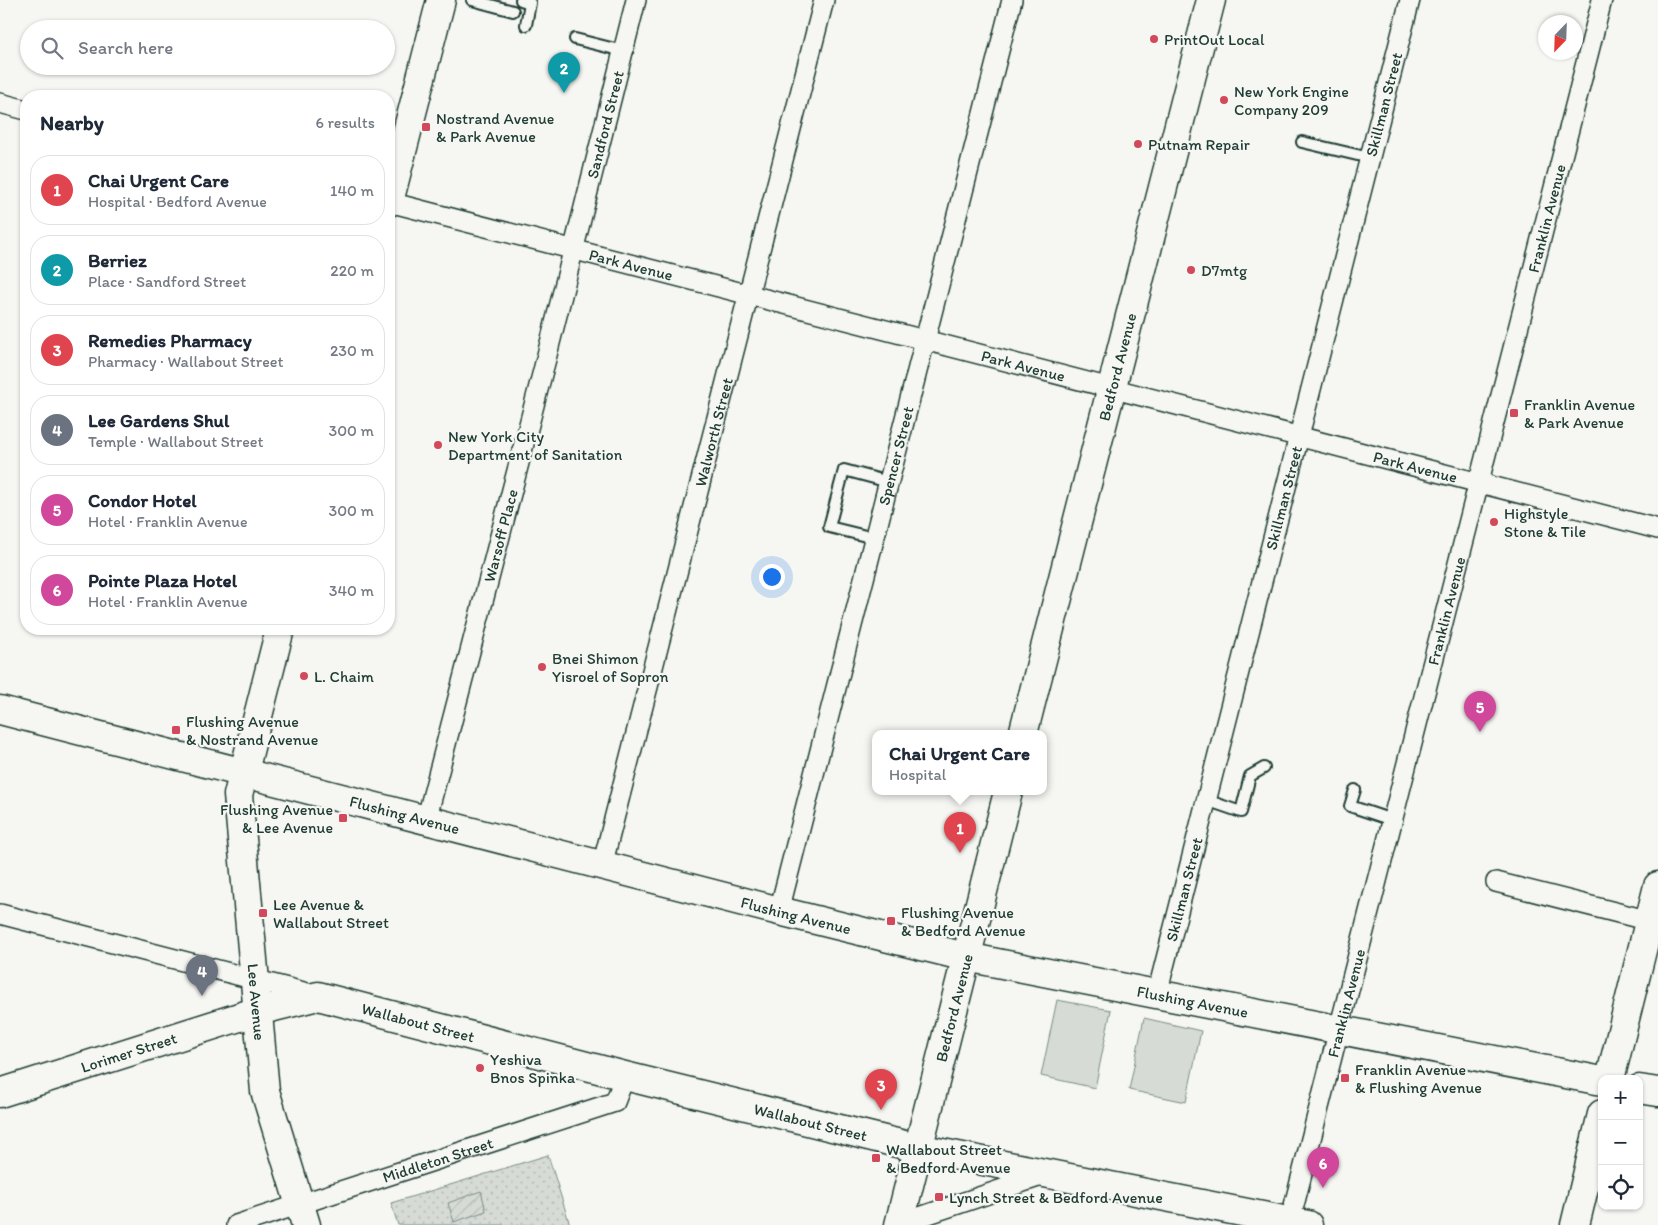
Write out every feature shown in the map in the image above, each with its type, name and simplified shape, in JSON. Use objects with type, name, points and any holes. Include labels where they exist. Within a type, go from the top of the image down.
[{"type":"main road","points":[[395,179],[441,0]]},
{"type":"main road","name":"Bedford Avenue","points":[[1024,730],[1211,0]]},
{"type":"main road","name":"Lee Avenue","points":[[278,635],[238,795],[266,1091],[303,1215]]},
{"type":"main road","name":"Flushing Avenue","points":[[0,710],[602,866],[966,957],[1598,1080]]},
{"type":"main road","name":"Bedford Avenue","points":[[898,1225],[1007,795]]},
{"type":"main road","points":[[1611,1075],[1654,922],[1658,886]]},
{"type":"main road","name":"Wallabout Street","points":[[258,1011],[318,996],[625,1076],[917,1148],[1295,1224]]},
{"type":"main road","name":"Lorimer Street","points":[[0,1093],[258,1011]]},
{"type":"main road","points":[[1643,1090],[1658,1092]]},
{"type":"main road","points":[[1575,1225],[1601,1120]]},
{"type":"street","name":"Sandford Street","points":[[572,250],[636,0]]},
{"type":"street","name":"Walworth Street","points":[[602,866],[824,0]]},
{"type":"street","name":"Spencer Street","points":[[779,911],[1012,0]]},
{"type":"street","name":"Skillman Street","points":[[1156,994],[1410,0]]},
{"type":"street","name":"Franklin Avenue","points":[[1295,1224],[1338,1030],[1602,0]]},
{"type":"street","points":[[0,103],[20,108]]},
{"type":"street","name":"Park Avenue","points":[[395,204],[1658,528]]},
{"type":"street","name":"Warsoff Place","points":[[426,820],[546,360],[572,250]]},
{"type":"street","points":[[1496,882],[1654,922]]},
{"type":"street","name":"Wallabout Street","points":[[0,914],[318,996]]},
{"type":"street","name":"Middleton Street","points":[[236,1225],[303,1215],[615,1102],[625,1076]]},
{"type":"street","points":[[898,1225],[1047,1174]]},
{"type":"lane","points":[[472,0],[513,11]]},
{"type":"lane","points":[[521,0],[530,3],[526,25]]},
{"type":"lane","points":[[575,39],[623,51]]},
{"type":"lane","points":[[1302,142],[1370,158]]},
{"type":"lane","points":[[874,538],[829,526],[844,470],[889,482]]},
{"type":"lane","points":[[1206,800],[1241,812],[1250,776],[1264,768]]},
{"type":"lane","points":[[1355,790],[1350,806],[1392,820]]},
{"type":"shaded area","points":[[1057,1000],[1111,1010],[1095,1088],[1041,1076]]},
{"type":"shaded area","points":[[1144,1018],[1201,1031],[1186,1102],[1129,1090]]},
{"type":"shaded area","points":[[548,1155],[570,1225],[398,1225],[391,1203]]},
{"type":"shaded area","points":[[481,1191],[486,1211],[454,1222],[448,1203]]},
{"type":"place","name":"PrintOut Local","points":[[1154,39]]},
{"type":"place","name":"Berriez","points":[[564,93]]},
{"type":"place","name":"New York Engine Company 209","points":[[1224,100]]},
{"type":"place","name":"Nostrand Avenue & Park Avenue","points":[[426,127]]},
{"type":"place","name":"Putnam Repair","points":[[1138,144]]},
{"type":"place","name":"D7mtg","points":[[1191,270]]},
{"type":"place","name":"Franklin Avenue & Park Avenue","points":[[1514,413]]},
{"type":"place","name":"New York City Department of Sanitation","points":[[438,445]]},
{"type":"place","name":"Highstyle Stone & Tile","points":[[1494,522]]},
{"type":"place","name":"Bnei Shimon Yisroel of Sopron","points":[[542,667]]},
{"type":"place","name":"L. Chaim","points":[[304,676]]},
{"type":"place","name":"Flushing Avenue & Nostrand Avenue","points":[[176,730]]},
{"type":"place","name":"Condor Hotel","points":[[1480,732]]},
{"type":"place","name":"Flushing Avenue & Lee Avenue","points":[[343,818]]},
{"type":"place","name":"Chai Urgent Care","points":[[960,853]]},
{"type":"place","name":"Lee Avenue & Wallabout Street","points":[[263,913]]},
{"type":"place","name":"Flushing Avenue & Bedford Avenue","points":[[891,921]]},
{"type":"place","name":"Lee Gardens Shul","points":[[202,996]]},
{"type":"place","name":"Yeshiva Bnos Spinka","points":[[480,1068]]},
{"type":"place","name":"Franklin Avenue & Flushing Avenue","points":[[1345,1078]]},
{"type":"place","name":"Remedies Pharmacy","points":[[881,1110]]},
{"type":"place","name":"Wallabout Street & Bedford Avenue","points":[[876,1158]]},
{"type":"place","name":"Pointe Plaza Hotel","points":[[1323,1188]]},
{"type":"place","name":"Lynch Street & Bedford Avenue","points":[[939,1197]]}]
